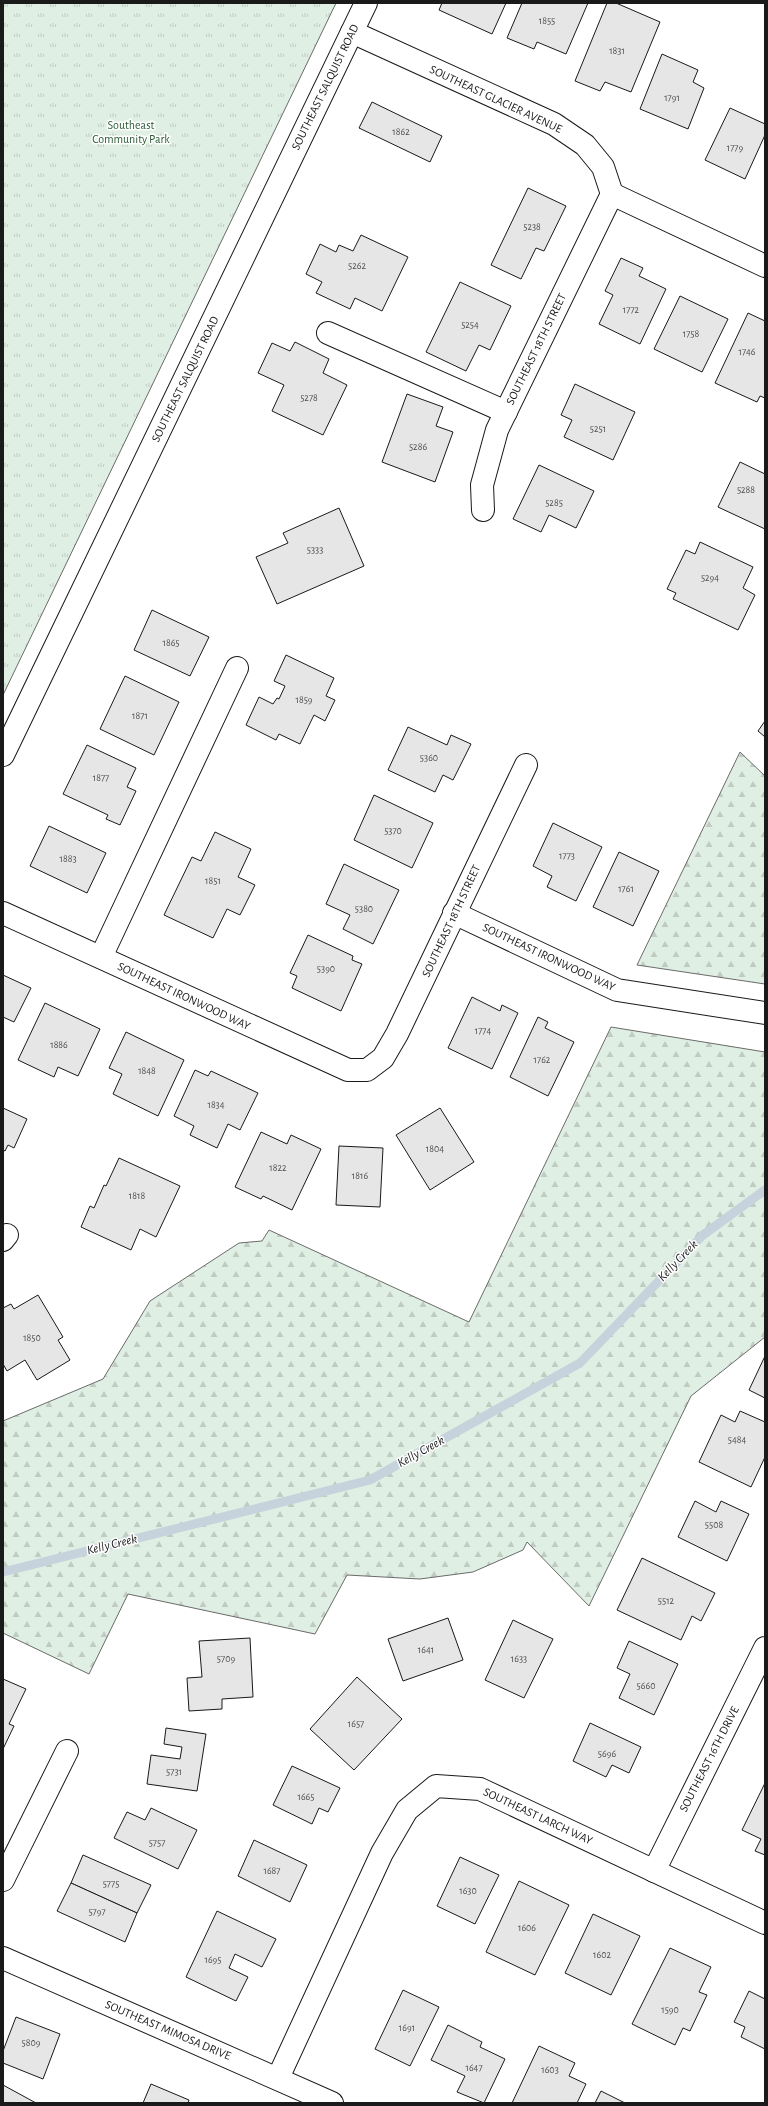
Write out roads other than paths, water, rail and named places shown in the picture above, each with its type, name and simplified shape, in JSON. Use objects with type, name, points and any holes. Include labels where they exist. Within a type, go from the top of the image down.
[{"type":"street","name":"SOUTHEAST SALQUIST ROAD","points":[[3,755],[366,3]]},
{"type":"street","name":"SOUTHEAST GLACIER AVENUE","points":[[352,32],[554,124],[585,145],[603,167],[612,194]]},
{"type":"street","points":[[612,194],[765,266]]},
{"type":"street","name":"SOUTHEAST 18TH STREET","points":[[483,510],[482,485],[496,430],[612,194]]},
{"type":"street","points":[[328,334],[506,412]]},
{"type":"street","points":[[101,957],[237,668]]},
{"type":"street","name":"SOUTHEAST 18TH STREET","points":[[367,1070],[383,1058],[397,1034],[526,765]]},
{"type":"street","name":"SOUTHEAST IRONWOOD WAY","points":[[3,913],[348,1070],[367,1070]]},
{"type":"street","name":"SOUTHEAST IRONWOOD WAY","points":[[454,913],[617,990],[765,1013]]},
{"type":"street","name":"SOUTHEAST 16TH DRIVE","points":[[654,1871],[765,1648]]},
{"type":"street","points":[[3,1880],[67,1751]]},
{"type":"street","name":"SOUTHEAST LARCH WAY","points":[[278,2078],[382,1853],[407,1810],[436,1786],[480,1789],[765,1923]]},
{"type":"street","name":"SOUTHEAST MIMOSA DRIVE","points":[[3,1958],[332,2103]]},
{"type":"waterway","name":"Kelly Creek","points":[[3,1572],[370,1480],[580,1363],[703,1235],[765,1190]]},
{"type":"park label","name":"Southeast Community Park","points":[[131,132]]}]
